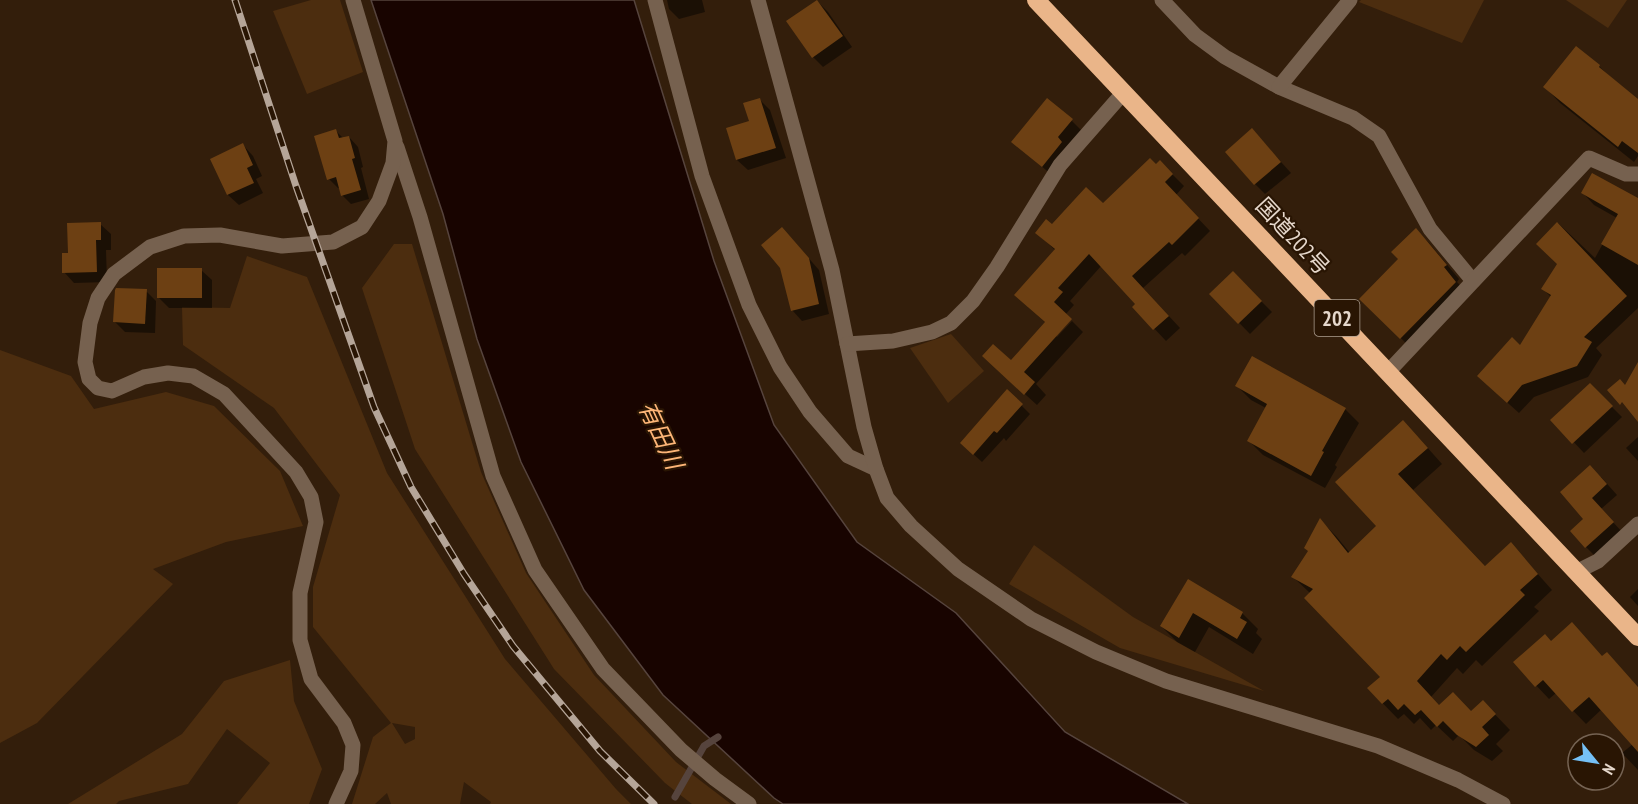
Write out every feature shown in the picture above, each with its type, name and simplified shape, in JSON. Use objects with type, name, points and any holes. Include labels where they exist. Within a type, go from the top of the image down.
[{"type":"highway","name":"国道202号","points":[[1036,0],[1638,637]]},
{"type":"street","points":[[353,0],[420,217],[493,476],[535,570],[603,669],[681,750],[749,804]]},
{"type":"street","points":[[655,0],[702,176],[749,304],[780,367],[810,412],[848,456],[876,469]]},
{"type":"street","points":[[759,0],[832,270],[864,427],[876,469],[887,498],[911,526],[958,569],[1031,619],[1095,652],[1166,681],[1378,746],[1458,780],[1503,804]]},
{"type":"street","points":[[1162,0],[1195,35],[1225,57],[1279,87],[1353,118],[1379,136],[1430,229],[1473,281]]},
{"type":"street","points":[[1279,87],[1350,0]]},
{"type":"street","points":[[847,344],[893,341],[932,332],[951,323],[973,301],[991,275],[1060,165],[1124,92]]},
{"type":"street","points":[[336,804],[351,771],[353,745],[344,723],[311,679],[300,640],[300,593],[316,522],[311,497],[296,472],[224,394],[193,376],[168,373],[144,377],[112,391],[98,388],[89,379],[85,362],[90,323],[98,298],[114,274],[150,247],[184,236],[220,235],[282,246],[333,242],[362,227],[379,201],[393,163],[395,141]]},
{"type":"street","points":[[1388,372],[1589,158],[1626,174],[1638,174]]},
{"type":"street","points":[[1576,572],[1598,561],[1638,524]]},
{"type":"shaded area","points":[[311,0],[340,0],[363,72],[307,94],[273,11]]},
{"type":"shaded area","points":[[1361,0],[1484,0],[1462,43],[1359,2]]},
{"type":"shaded area","points":[[1566,0],[1627,0],[1608,28]]},
{"type":"shaded area","points":[[394,244],[412,244],[481,472],[526,573],[594,675],[676,762],[731,804],[692,804],[665,783],[554,669],[415,449],[362,288]]},
{"type":"shaded area","points":[[247,256],[307,277],[387,473],[505,659],[631,804],[490,804],[491,802],[464,782],[460,804],[391,804],[387,793],[375,804],[352,804],[373,737],[391,723],[313,627],[313,587],[340,495],[274,408],[183,345],[182,307],[230,308]],"holes":[[[392,723],[415,727],[415,739],[405,744]]]},
{"type":"shaded area","points":[[951,334],[984,371],[948,403],[910,348]]},
{"type":"shaded area","points":[[0,350],[71,376],[94,409],[166,392],[214,406],[280,471],[303,526],[226,542],[153,569],[173,584],[37,723],[0,743]]},
{"type":"shaded area","points":[[1034,545],[1133,617],[1264,691],[1120,648],[1009,584]]},
{"type":"shaded area","points":[[290,660],[294,701],[322,769],[309,804],[237,804],[270,763],[227,729],[188,784],[119,801],[116,804],[68,804],[182,734],[224,681]]},
{"type":"water","name":"有田川","points":[[371,0],[634,0],[714,261],[774,425],[857,542],[956,613],[1065,732],[1188,804],[783,804],[663,695],[584,590],[521,462],[477,339],[443,214]]},
{"type":"building","points":[[817,0],[843,36],[812,58],[786,21]]},
{"type":"building","points":[[1576,46],[1638,99],[1638,153],[1622,141],[1618,147],[1543,87]]},
{"type":"building","points":[[760,98],[776,148],[736,160],[726,128],[749,121],[743,103]]},
{"type":"building","points":[[1047,98],[1073,119],[1058,137],[1062,142],[1042,167],[1011,142]]},
{"type":"building","points":[[1252,128],[1281,162],[1254,185],[1225,152]]},
{"type":"building","points":[[336,129],[339,138],[349,136],[355,158],[352,159],[361,190],[341,196],[336,177],[327,180],[314,136]]},
{"type":"building","points":[[243,143],[253,165],[247,168],[254,183],[227,195],[210,159]]},
{"type":"building","points":[[1150,158],[1156,164],[1160,160],[1173,174],[1165,182],[1199,218],[1172,245],[1169,242],[1132,276],[1169,316],[1153,330],[1132,307],[1135,304],[1089,254],[1058,288],[1063,292],[1054,302],[1072,319],[1024,372],[1035,382],[1024,395],[982,356],[993,344],[1011,360],[1045,322],[1014,295],[1055,249],[1035,233],[1046,219],[1052,224],[1086,187],[1103,203]]},
{"type":"building","points":[[1592,173],[1638,198],[1638,265],[1601,244],[1618,214],[1581,193]]},
{"type":"building","points":[[101,222],[101,240],[96,240],[97,272],[62,273],[62,253],[68,253],[67,223]]},
{"type":"building","points":[[1557,222],[1627,296],[1584,337],[1592,342],[1577,366],[1522,385],[1507,403],[1477,376],[1512,337],[1520,345],[1551,295],[1541,289],[1557,264],[1536,244]]},
{"type":"building","points":[[782,227],[809,258],[819,304],[791,311],[780,268],[761,245]]},
{"type":"building","points":[[1416,228],[1447,265],[1444,267],[1456,282],[1400,339],[1359,299],[1398,259],[1391,252]]},
{"type":"building","points":[[157,268],[202,268],[202,298],[157,298]]},
{"type":"building","points":[[1233,271],[1262,301],[1238,324],[1209,294]]},
{"type":"building","points":[[116,288],[147,289],[145,324],[113,322]]},
{"type":"building","points":[[1252,356],[1346,408],[1311,476],[1247,441],[1267,404],[1235,386]]},
{"type":"building","points":[[1638,362],[1638,422],[1622,402],[1620,405],[1607,390],[1620,379],[1625,385]]},
{"type":"building","points":[[1590,383],[1613,406],[1572,444],[1550,420]]},
{"type":"building","points":[[1007,389],[1023,404],[997,433],[994,431],[973,455],[960,443]]},
{"type":"building","points":[[1403,420],[1428,448],[1398,474],[1485,566],[1511,542],[1538,574],[1520,590],[1525,595],[1466,652],[1460,646],[1447,660],[1441,654],[1417,681],[1439,705],[1453,692],[1471,711],[1483,700],[1496,714],[1482,727],[1489,735],[1476,747],[1457,735],[1443,721],[1437,727],[1421,710],[1415,715],[1404,704],[1398,710],[1388,699],[1382,704],[1367,688],[1380,677],[1304,598],[1313,589],[1291,577],[1308,551],[1304,548],[1320,518],[1348,553],[1376,526],[1335,482]]},
{"type":"building","points":[[1590,465],[1607,484],[1592,498],[1614,522],[1585,548],[1570,531],[1583,519],[1560,492]]},
{"type":"building","points":[[1188,579],[1243,612],[1240,618],[1247,622],[1237,639],[1193,613],[1179,638],[1160,626]]},
{"type":"building","points":[[1572,622],[1602,656],[1607,652],[1638,687],[1638,752],[1626,739],[1626,732],[1620,732],[1589,697],[1572,712],[1543,680],[1535,687],[1513,662],[1545,634],[1551,641]]},
{"type":"waterway","points":[[675,797],[704,746],[718,737]]},
{"type":"railway","points":[[235,0],[296,186],[374,407],[411,487],[464,574],[513,646],[600,751],[654,804]]}]
